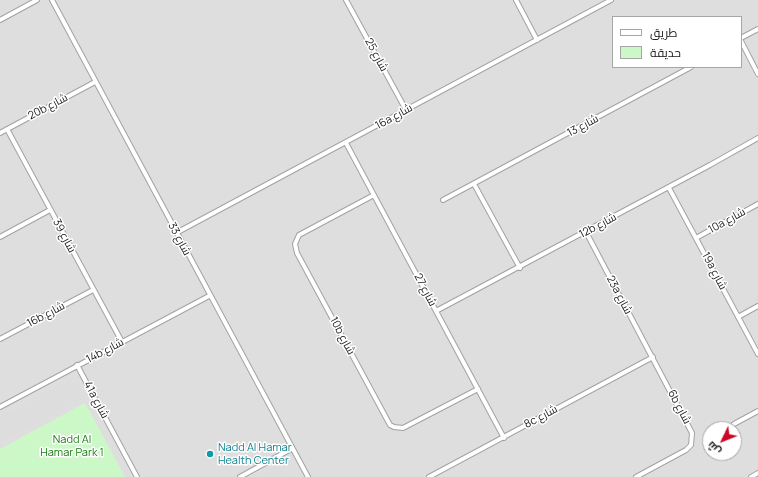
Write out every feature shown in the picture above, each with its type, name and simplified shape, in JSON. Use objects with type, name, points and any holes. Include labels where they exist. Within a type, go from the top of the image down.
[{"type":"street","points":[[0,20],[37,0]]},
{"type":"street","name":"شارع 33","points":[[52,0],[209,296],[308,477]]},
{"type":"street","name":"شارع 25","points":[[346,0],[406,110]]},
{"type":"street","points":[[516,0],[538,40]]},
{"type":"street","name":"16a شارع","points":[[176,233],[611,0]]},
{"type":"street","points":[[742,37],[758,29]]},
{"type":"street","points":[[742,43],[758,74]]},
{"type":"street","name":"شارع 13","points":[[443,200],[689,68]]},
{"type":"street","name":"20b شارع","points":[[0,133],[95,82]]},
{"type":"street","name":"شارع 39","points":[[7,129],[122,342]]},
{"type":"street","name":"12b شارع","points":[[436,311],[669,188],[758,138]]},
{"type":"street","name":"شارع 27","points":[[346,143],[504,438]]},
{"type":"street","points":[[474,184],[520,268]]},
{"type":"street","name":"19a شارع","points":[[669,188],[758,354]]},
{"type":"street","name":"10b شارع","points":[[374,195],[299,235],[295,244],[297,253],[390,425],[398,429],[403,428],[478,389]]},
{"type":"street","name":"10a شارع","points":[[696,238],[758,204]]},
{"type":"street","points":[[0,237],[50,210]]},
{"type":"street","name":"23a شارع","points":[[586,232],[652,357]]},
{"type":"street","name":"16b شارع","points":[[0,339],[93,290]]},
{"type":"street","name":"14b شارع","points":[[0,407],[209,296]]},
{"type":"street","points":[[738,317],[758,306]]},
{"type":"street","name":"8c شارع","points":[[429,477],[652,357]]},
{"type":"street","name":"6b شارع","points":[[636,477],[686,450],[693,439],[690,427],[652,357]]},
{"type":"street","name":"41a شارع","points":[[78,365],[137,477]]},
{"type":"street","points":[[740,421],[758,411]]},
{"type":"street","points":[[240,477],[292,449]]},
{"type":"street","points":[[751,477],[758,473]]},
{"type":"shaded area","points":[[0,0],[758,0],[758,477],[0,477]]},
{"type":"shaded area","points":[[69,380],[81,390],[79,400],[0,442],[0,417]]},
{"type":"shaded area","points":[[277,463],[285,477],[252,477],[272,466]]},
{"type":"green space","name":"Nadd Al Hamar Park 1","points":[[85,403],[125,477],[0,477],[0,449]]},
{"type":"place","name":"Nadd Al Hamar Health Center","points":[[210,454]]}]
